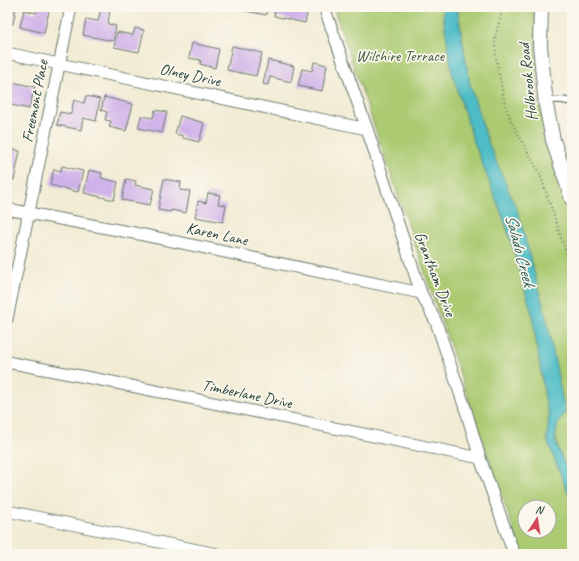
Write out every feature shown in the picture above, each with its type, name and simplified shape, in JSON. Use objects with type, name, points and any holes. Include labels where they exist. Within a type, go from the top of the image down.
[{"type":"street","name":"Freemont Place","points":[[7,319],[71,7]]},
{"type":"street","name":"Grantham Drive","points":[[324,7],[367,129],[421,293],[436,322],[480,458],[514,554]]},
{"type":"street","name":"Holbrook Road","points":[[541,7],[540,46],[545,100],[553,140],[572,199]]},
{"type":"street","name":"Olney Drive","points":[[7,53],[367,129]]},
{"type":"street","name":"Karen Lane","points":[[7,209],[139,234],[421,293]]},
{"type":"street","name":"Timberlane Drive","points":[[7,362],[480,458]]},
{"type":"street","points":[[7,511],[217,554]]},
{"type":"lane","points":[[545,100],[562,100],[572,102]]},
{"type":"path","points":[[502,7],[495,38],[496,58],[505,105],[512,123],[540,174],[550,200],[572,270]]},
{"type":"green space","name":"Wilshire Terrace","points":[[333,7],[442,7],[452,73],[474,142],[507,228],[532,314],[546,405],[549,415],[547,440],[572,503],[572,554],[522,554]]},
{"type":"green space","name":"Wilshire Terrace","points":[[457,7],[535,7],[538,100],[572,219],[572,482],[560,453],[556,438],[558,424],[564,412],[488,142],[470,85]]},
{"type":"water","name":"Salado Creek","points":[[442,7],[457,7],[470,85],[488,142],[519,215],[546,316],[565,412],[558,424],[555,439],[572,482],[572,503],[547,440],[549,415],[546,405],[532,314],[507,228],[474,142],[452,73]]},
{"type":"building","points":[[7,7],[16,7],[13,24],[7,23]]},
{"type":"building","points":[[38,7],[50,7],[44,33],[20,27],[24,10],[36,13]]},
{"type":"building","points":[[242,7],[268,7],[266,15],[241,10]]},
{"type":"building","points":[[276,7],[299,7],[308,9],[305,23],[274,16]]},
{"type":"building","points":[[101,8],[110,10],[108,24],[116,26],[113,41],[83,35],[86,19],[98,21]]},
{"type":"building","points":[[135,28],[144,30],[139,52],[114,47],[117,32],[133,35]]},
{"type":"building","points":[[192,43],[219,49],[215,68],[200,64],[201,60],[189,58]]},
{"type":"building","points":[[232,46],[262,53],[256,76],[227,70]]},
{"type":"building","points":[[268,60],[294,66],[291,82],[270,77],[268,85],[263,84]]},
{"type":"building","points":[[314,62],[327,65],[322,91],[298,86],[302,69],[312,71]]},
{"type":"building","points":[[7,81],[35,87],[29,109],[7,104]]},
{"type":"building","points":[[86,96],[100,99],[96,121],[83,118],[81,130],[57,125],[60,112],[71,114],[74,100],[84,103]]},
{"type":"building","points":[[104,97],[133,104],[126,131],[109,127],[111,121],[105,120],[107,112],[101,110]]},
{"type":"building","points":[[155,110],[167,112],[162,133],[138,128],[141,116],[153,118]]},
{"type":"building","points":[[180,116],[204,123],[199,142],[183,138],[183,136],[175,134]]},
{"type":"building","points":[[8,148],[20,151],[14,180],[7,179]]},
{"type":"building","points":[[62,166],[83,171],[78,192],[50,185],[54,169],[61,171]]},
{"type":"building","points":[[89,170],[102,173],[101,178],[118,182],[114,200],[84,193]]},
{"type":"building","points":[[126,179],[136,181],[135,185],[154,189],[150,205],[122,200]]},
{"type":"building","points":[[164,179],[181,182],[180,190],[190,191],[186,213],[171,210],[171,212],[158,210]]},
{"type":"building","points":[[208,193],[220,195],[218,204],[226,205],[223,222],[195,217],[198,201],[206,203]]}]
